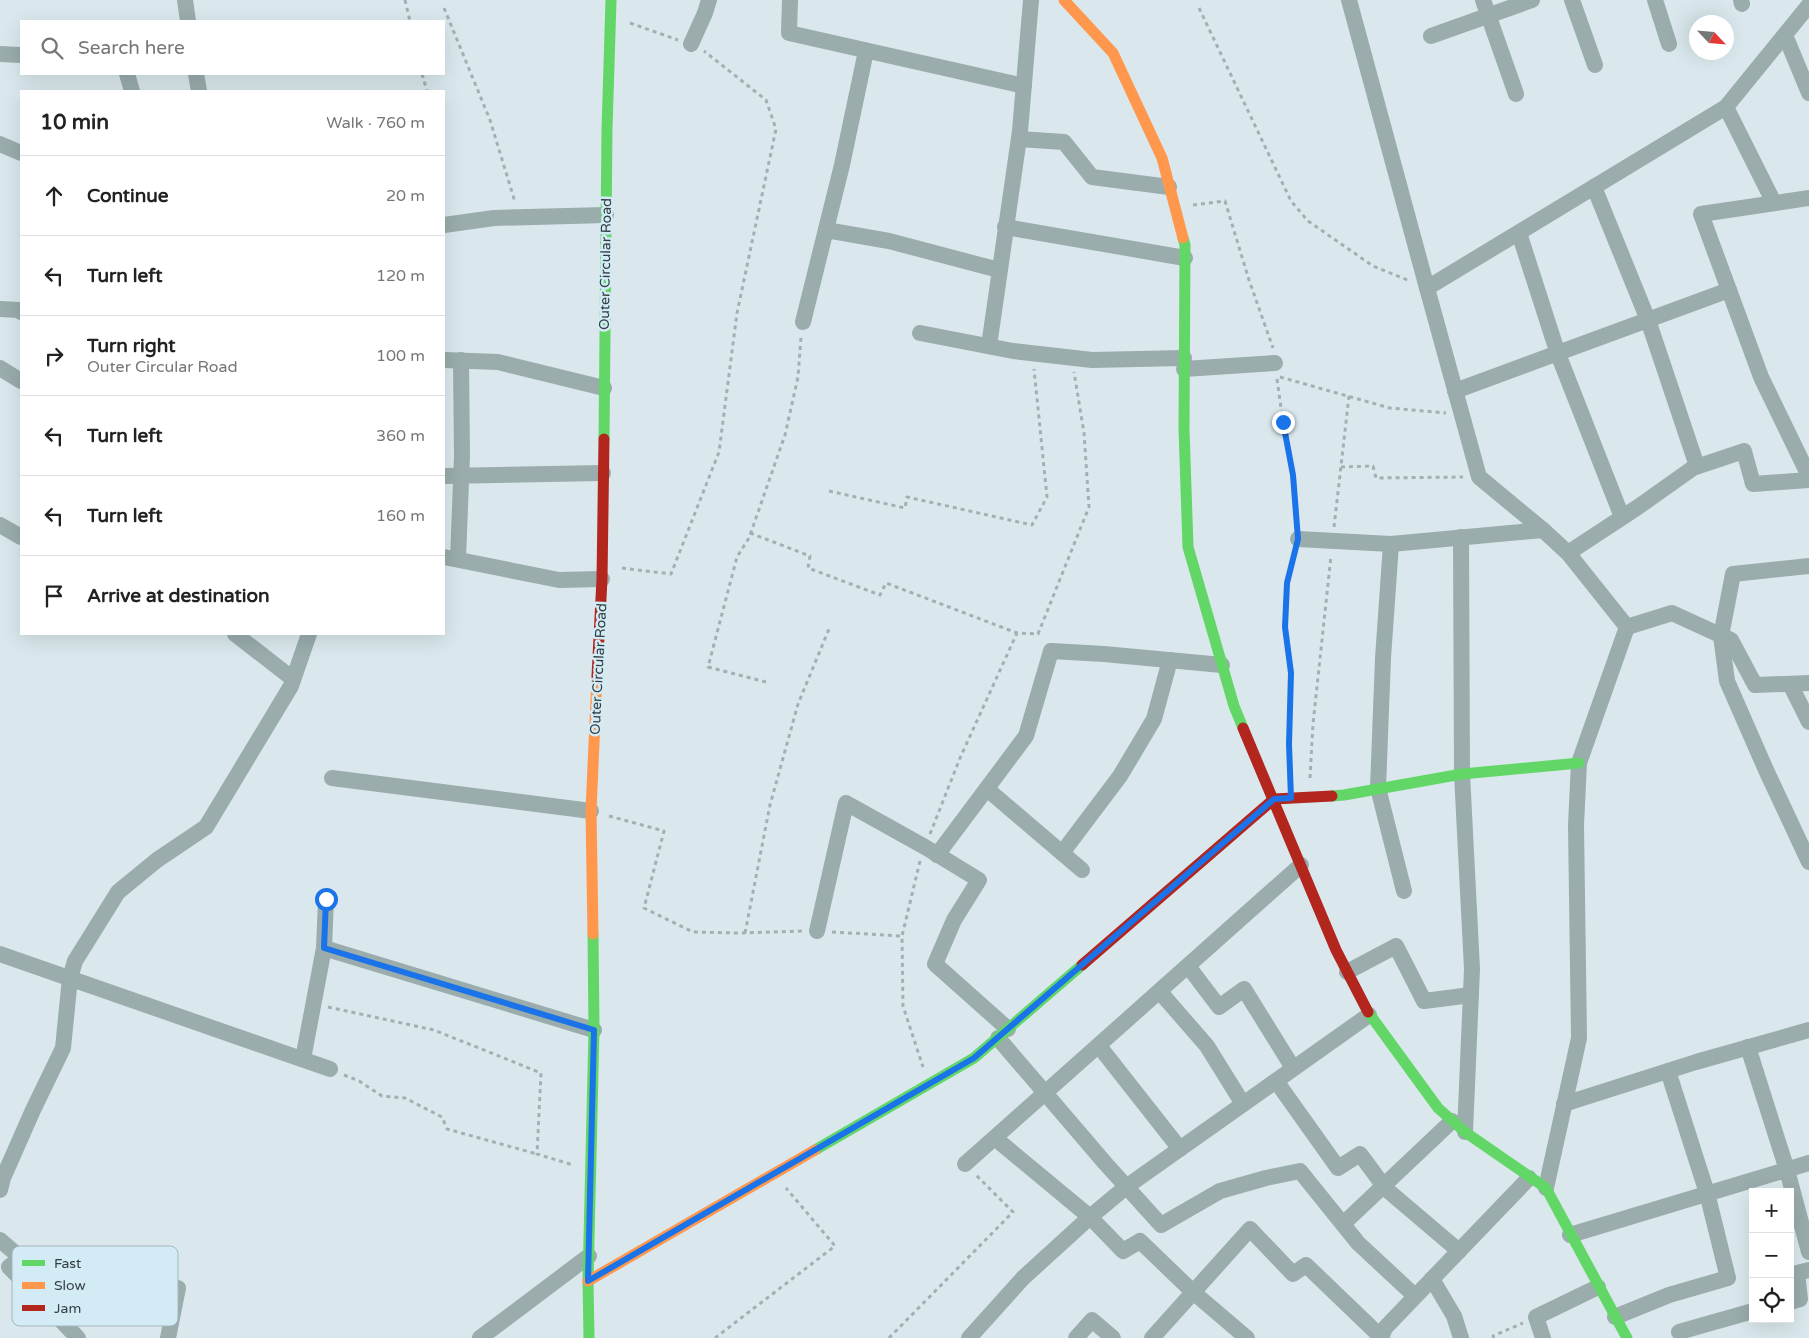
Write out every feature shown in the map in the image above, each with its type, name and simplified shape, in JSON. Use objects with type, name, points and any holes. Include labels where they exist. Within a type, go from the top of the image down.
[{"type":"street","points":[[185,0],[188,20]]},
{"type":"street","name":"Outer Circular Road","points":[[589,1338],[588,1281],[594,1030],[591,811],[602,572],[606,215],[611,0]]},
{"type":"street","points":[[691,44],[705,14],[709,0]]},
{"type":"street","points":[[790,0],[789,33],[1024,86]]},
{"type":"street","points":[[989,346],[1018,139],[1031,0]]},
{"type":"street","points":[[1064,0],[1113,53],[1162,158],[1185,245],[1184,429],[1188,547],[1234,706],[1336,950],[1369,1015],[1438,1108],[1465,1132],[1546,1188],[1627,1338]]},
{"type":"street","points":[[1349,0],[1479,478],[1568,553],[1627,626]]},
{"type":"street","points":[[1431,36],[1486,8],[1532,0]]},
{"type":"street","points":[[1572,0],[1595,65]]},
{"type":"street","points":[[1655,0],[1669,44]]},
{"type":"street","points":[[1427,288],[1726,107],[1809,5]]},
{"type":"street","points":[[1486,8],[1516,94]]},
{"type":"street","points":[[1785,35],[1809,93]]},
{"type":"street","points":[[803,322],[842,165],[866,51]]},
{"type":"street","points":[[0,54],[20,55]]},
{"type":"street","points":[[127,75],[132,90]]},
{"type":"street","points":[[196,75],[199,90]]},
{"type":"street","points":[[1726,107],[1774,203]]},
{"type":"street","points":[[1018,139],[1064,142],[1092,177],[1170,187]]},
{"type":"street","points":[[0,144],[20,153]]},
{"type":"street","points":[[1594,187],[1648,320],[1697,466]]},
{"type":"street","points":[[1809,198],[1701,214],[1761,377],[1809,476]]},
{"type":"street","points":[[445,224],[494,218],[606,215]]},
{"type":"street","points":[[1005,227],[1185,258]]},
{"type":"street","points":[[826,230],[889,241],[999,270]]},
{"type":"street","points":[[1519,233],[1558,354],[1622,517]]},
{"type":"street","points":[[1455,391],[1729,290]]},
{"type":"street","points":[[0,309],[20,311]]},
{"type":"street","points":[[920,333],[1033,353],[1092,360],[1275,363]]},
{"type":"street","points":[[445,360],[498,362],[604,388]]},
{"type":"street","points":[[460,360],[461,476],[451,558],[560,580],[602,572]]},
{"type":"street","points":[[0,368],[20,380]]},
{"type":"street","points":[[1568,553],[1697,466],[1744,451],[1753,484],[1809,480]]},
{"type":"street","points":[[445,476],[603,473]]},
{"type":"street","points":[[0,525],[20,536]]},
{"type":"street","points":[[1298,539],[1391,544],[1543,530]]},
{"type":"street","points":[[1461,537],[1462,774],[1472,969],[1465,1132]]},
{"type":"street","points":[[1391,544],[1383,658],[1378,788],[1404,892]]},
{"type":"street","points":[[1809,566],[1733,574],[1721,636],[1727,681],[1809,862]]},
{"type":"street","points":[[1627,626],[1672,613],[1730,640],[1755,684],[1809,683]]},
{"type":"street","points":[[1546,1188],[1579,1038],[1576,825],[1578,763],[1627,626]]},
{"type":"street","points":[[236,635],[293,679]]},
{"type":"street","points":[[0,1190],[3,1178],[29,1118],[63,1048],[70,978],[75,961],[118,892],[157,860],[206,827],[291,686],[309,635]]},
{"type":"street","points":[[931,851],[987,788],[1026,736],[1051,651],[1222,665]]},
{"type":"street","points":[[1062,853],[1120,776],[1154,719],[1170,660]]},
{"type":"street","points":[[1790,684],[1809,722]]},
{"type":"street","points":[[588,1281],[974,1058],[1274,799],[1344,794],[1462,774],[1578,763]]},
{"type":"street","points":[[332,778],[591,811]]},
{"type":"street","points":[[987,788],[1082,870]]},
{"type":"street","points":[[817,931],[846,803],[979,880],[954,920],[935,964],[1003,1033],[1045,1094],[1161,1225],[1220,1191],[1300,1171],[1358,1243],[1415,1296]]},
{"type":"street","points":[[966,1164],[1301,865]]},
{"type":"street","points":[[303,1059],[324,948],[326,899]]},
{"type":"street","points":[[1347,972],[1396,946],[1424,1001],[1471,995]]},
{"type":"street","points":[[324,948],[594,1030]]},
{"type":"street","points":[[0,954],[330,1069]]},
{"type":"street","points":[[1188,966],[1219,1007],[1244,989],[1293,1068]]},
{"type":"street","points":[[1160,992],[1207,1046],[1243,1104]]},
{"type":"street","points":[[974,1336],[1023,1278],[1126,1187],[1369,1015]]},
{"type":"street","points":[[1564,1104],[1668,1071],[1809,1030]]},
{"type":"street","points":[[1098,1046],[1180,1149]]},
{"type":"street","points":[[1748,1047],[1809,1252]]},
{"type":"street","points":[[1615,1317],[1670,1295],[1728,1278],[1707,1193],[1668,1071]]},
{"type":"street","points":[[1276,1080],[1338,1168],[1360,1154],[1384,1186],[1458,1251]]},
{"type":"street","points":[[1343,1224],[1452,1121]]},
{"type":"street","points":[[996,1138],[1090,1217],[1123,1251],[1140,1241],[1194,1292],[1247,1338]]},
{"type":"street","points":[[1570,1234],[1809,1163]]},
{"type":"street","points":[[1152,1338],[1250,1229],[1293,1274],[1306,1265],[1381,1338],[1385,1328],[1529,1178]]},
{"type":"street","points":[[0,1240],[12,1250]]},
{"type":"street","points":[[480,1338],[589,1256]]},
{"type":"street","points":[[1794,1301],[1800,1299],[1797,1273],[1809,1270]]},
{"type":"street","points":[[1432,1279],[1454,1316],[1461,1338]]},
{"type":"street","points":[[1543,1338],[1536,1317],[1598,1287]]},
{"type":"street","points":[[1679,1332],[1749,1312]]},
{"type":"street","points":[[1076,1338],[1092,1320],[1113,1338]]},
{"type":"street","points":[[66,1326],[78,1338]]},
{"type":"path","points":[[405,0],[410,20]]},
{"type":"path","points":[[444,8],[490,120],[515,196],[516,218]]},
{"type":"path","points":[[1199,8],[1290,201],[1308,221],[1373,266],[1427,288]]},
{"type":"path","points":[[602,572],[672,574],[719,452],[737,313],[776,129],[766,100],[698,46],[610,17]]},
{"type":"path","points":[[422,75],[427,90]]},
{"type":"path","points":[[1175,207],[1225,201],[1249,280],[1272,342],[1275,363]]},
{"type":"path","points":[[766,682],[708,667],[737,557],[750,533],[785,435],[798,377],[803,322]]},
{"type":"path","points":[[829,491],[905,508],[908,497],[1032,525],[1047,497],[1033,353]]},
{"type":"path","points":[[750,533],[810,556],[808,568],[880,595],[886,583],[1017,633],[1038,634],[1089,507],[1084,433],[1072,358]]},
{"type":"path","points":[[1291,798],[1289,744],[1291,673],[1285,627],[1287,583],[1298,539],[1293,475],[1276,376],[1390,408],[1462,415]]},
{"type":"path","points":[[1308,797],[1313,724],[1349,396]]},
{"type":"path","points":[[1340,467],[1373,466],[1376,478],[1479,478]]},
{"type":"path","points":[[746,933],[770,805],[798,704],[829,629]]},
{"type":"path","points":[[929,1084],[903,1006],[902,936],[960,758],[1017,633]]},
{"type":"path","points":[[591,811],[664,831],[644,908],[693,932],[817,931],[902,936]]},
{"type":"path","points":[[313,1004],[434,1030],[541,1073],[537,1154]]},
{"type":"path","points":[[330,1069],[359,1082],[382,1096],[405,1098],[442,1117],[447,1129],[591,1170]]},
{"type":"path","points":[[889,1338],[1013,1212],[966,1164]]},
{"type":"path","points":[[715,1338],[835,1246],[774,1174]]},
{"type":"path","points":[[1494,1338],[1493,1336],[1536,1317]]},
{"type":"traffic: fast","points":[[604,439],[607,129],[611,0]]},
{"type":"traffic: fast","points":[[1183,238],[1185,245],[1184,429],[1188,547],[1234,706],[1243,728]]},
{"type":"traffic: fast","points":[[1332,796],[1462,774],[1579,763]]},
{"type":"traffic: fast","points":[[589,1338],[588,1281],[594,1030],[593,934]]},
{"type":"traffic: fast","points":[[815,1150],[974,1058],[1082,965]]},
{"type":"traffic: fast","points":[[1368,1012],[1438,1108],[1465,1132],[1546,1188],[1627,1338]]},
{"type":"traffic: slow","points":[[1064,0],[1113,53],[1162,158],[1183,238]]},
{"type":"traffic: slow","points":[[593,934],[591,811],[597,676]]},
{"type":"traffic: slow","points":[[588,1281],[815,1150]]},
{"type":"traffic: jam","points":[[597,676],[602,579],[604,439]]},
{"type":"traffic: jam","points":[[1243,728],[1336,950],[1368,1012]]},
{"type":"traffic: jam","points":[[1082,965],[1274,799],[1332,796]]},
{"type":"route","points":[[326,899],[324,948],[594,1030],[588,1281],[974,1058],[1274,799],[1291,798],[1289,744],[1291,673],[1285,627],[1287,583],[1298,539],[1293,475],[1283,422]]}]
